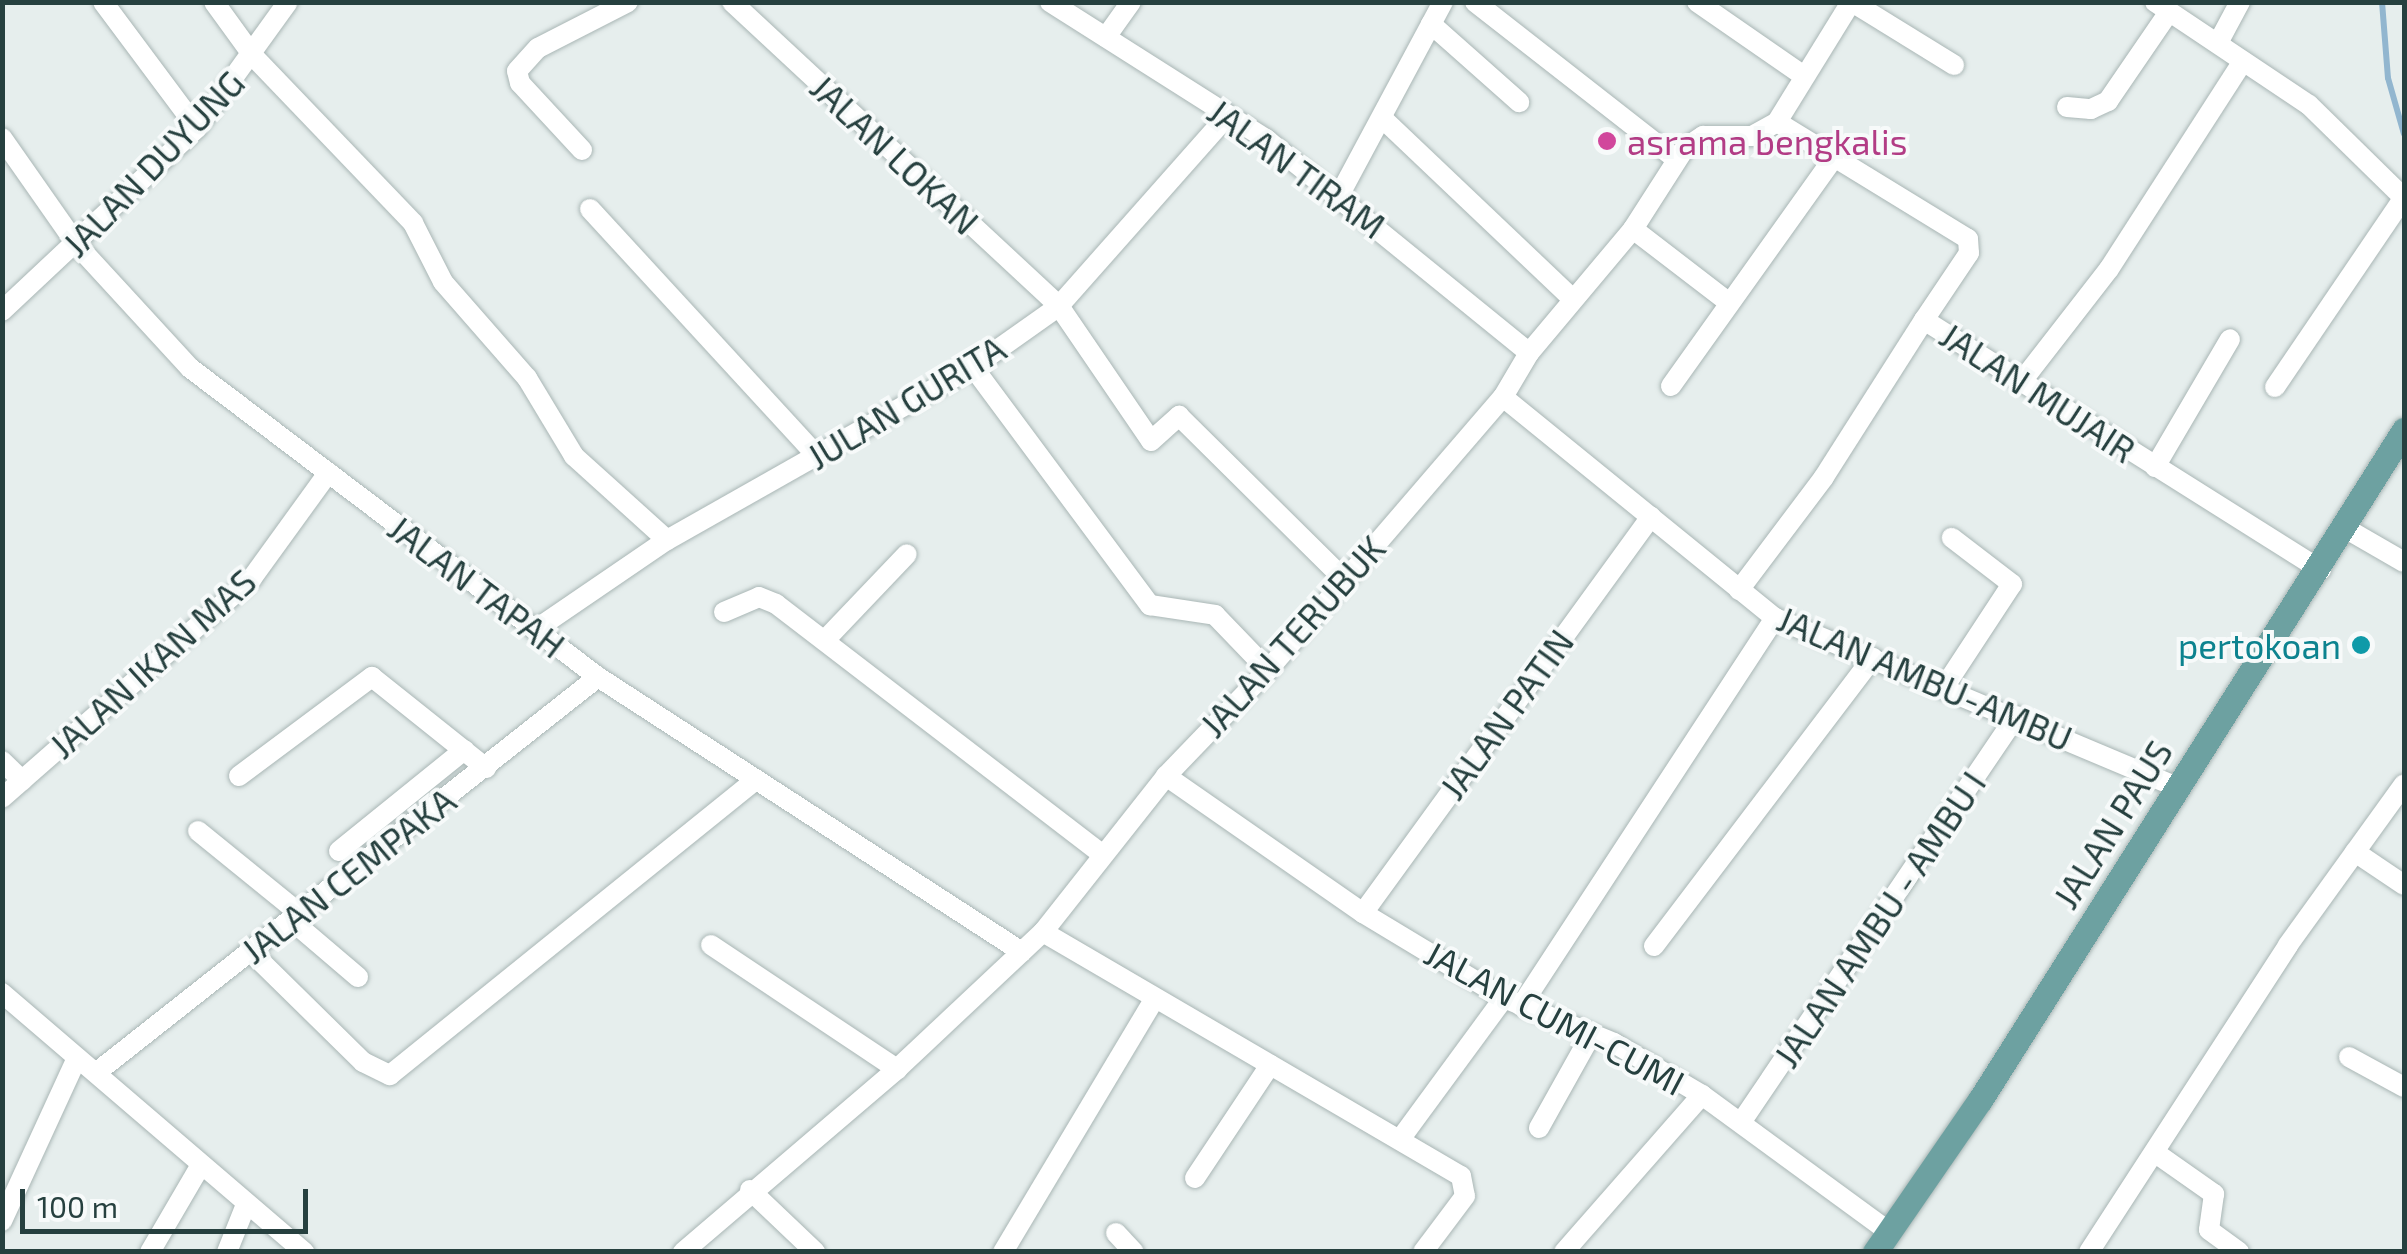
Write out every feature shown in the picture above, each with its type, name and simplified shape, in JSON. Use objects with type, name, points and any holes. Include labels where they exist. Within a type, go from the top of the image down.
[{"type":"main road","name":"JALAN PAUS","points":[[1882,1242],[2010,1053],[2175,786],[2321,570],[2404,430]]},
{"type":"street","points":[[103,2],[197,128]]},
{"type":"street","points":[[214,2],[254,57],[406,215],[444,282],[527,378],[574,456],[667,540]]},
{"type":"street","name":"JALAN DUYUNG","points":[[2,311],[77,245],[197,128],[254,57],[288,2]]},
{"type":"street","points":[[582,150],[520,84],[518,71],[538,48],[628,2]]},
{"type":"street","name":"JALAN LOKAN","points":[[732,2],[1059,306],[1151,441],[1179,416],[1344,579]]},
{"type":"street","name":"JALAN TIRAM","points":[[1050,2],[1228,116],[1340,194],[1530,354]]},
{"type":"street","points":[[1106,37],[1131,2]]},
{"type":"street","points":[[1340,194],[1442,2]]},
{"type":"street","points":[[1476,2],[1676,160]]},
{"type":"street","points":[[1697,2],[1804,76]]},
{"type":"street","points":[[1777,122],[1851,2],[1954,65]]},
{"type":"street","points":[[2218,43],[2240,2]]},
{"type":"street","points":[[2068,107],[2091,109],[2108,101],[2162,7],[2308,105],[2404,197],[2274,387]]},
{"type":"street","points":[[1431,24],[1519,102]]},
{"type":"street","points":[[2022,381],[2109,269],[2243,60]]},
{"type":"street","name":"JULAN GURITA","points":[[535,630],[667,540],[973,367],[1059,306],[1228,116]]},
{"type":"street","points":[[1382,118],[1573,299]]},
{"type":"street","name":"JALAN TERUBUK","points":[[683,1252],[750,1190],[896,1069],[1043,932],[1100,853],[1166,776],[1268,670],[1503,398],[1530,354],[1633,229],[1676,160],[1703,136],[1752,136],[1777,122]]},
{"type":"street","name":"JALAN MUJAIR","points":[[1777,122],[1970,243],[1924,320],[2321,570]]},
{"type":"street","name":"JALAN TAPAH","points":[[2,138],[77,245],[190,368],[598,677],[1022,952]]},
{"type":"street","points":[[1671,386],[1727,300],[1835,156]]},
{"type":"street","points":[[590,209],[817,456]]},
{"type":"street","points":[[1633,229],[1727,300]]},
{"type":"street","points":[[1739,590],[1824,477],[1924,320]]},
{"type":"street","points":[[2155,467],[2230,339]]},
{"type":"street","points":[[973,367],[1150,604],[1215,615],[1268,670]]},
{"type":"street","name":"JALAN AMBU-AMBU","points":[[1503,398],[1774,618],[1945,686],[2175,786]]},
{"type":"street","name":"JALAN IKAN MAS","points":[[2,798],[252,578],[328,473]]},
{"type":"street","name":"JALAN PATIN","points":[[1363,913],[1650,516]]},
{"type":"street","points":[[2345,528],[2404,562]]},
{"type":"street","points":[[1945,686],[2012,584],[1952,538]]},
{"type":"street","points":[[826,639],[906,554]]},
{"type":"street","points":[[724,612],[759,597],[826,639],[1100,853]]},
{"type":"street","points":[[1401,1138],[1512,1002],[1774,618]]},
{"type":"street","points":[[1654,946],[1874,658]]},
{"type":"street","name":"JALAN CEMPAKA","points":[[97,1072],[598,677]]},
{"type":"street","points":[[239,776],[363,678],[382,682],[486,768]]},
{"type":"street","name":"JALAN AMBU - AMBU I","points":[[1742,1122],[2016,716]]},
{"type":"street","points":[[339,851],[464,750]]},
{"type":"street","points":[[2,761],[22,780]]},
{"type":"street","name":"JALAN CUMI-CUMI","points":[[1166,776],[1363,913],[1512,1002],[1591,1035],[1702,1095],[1742,1122],[1882,1242]]},
{"type":"street","points":[[249,950],[363,1062],[390,1075],[756,780]]},
{"type":"street","points":[[2089,1252],[2157,1154],[2288,945],[2404,784]]},
{"type":"street","points":[[393,809],[409,828]]},
{"type":"street","points":[[198,831],[358,976]]},
{"type":"street","points":[[2355,852],[2404,885]]},
{"type":"street","points":[[1043,932],[1153,1001],[1401,1138],[1466,1182],[1460,1206],[1422,1252]]},
{"type":"street","points":[[710,945],[896,1069]]},
{"type":"street","points":[[1002,1252],[1153,1001]]},
{"type":"street","points":[[7,1005],[97,1072],[199,1168],[304,1252]]},
{"type":"street","points":[[1540,1128],[1591,1035]]},
{"type":"street","points":[[2349,1057],[2404,1087]]},
{"type":"street","points":[[2,1221],[77,1058]]},
{"type":"street","points":[[1196,1178],[1270,1065]]},
{"type":"street","points":[[1564,1252],[1702,1095]]},
{"type":"street","points":[[2157,1154],[2214,1194],[2209,1230],[2238,1252]]},
{"type":"street","points":[[150,1252],[199,1168]]},
{"type":"street","points":[[750,1190],[816,1252]]},
{"type":"street","points":[[227,1252],[245,1207]]},
{"type":"street","points":[[1116,1233],[1134,1252]]},
{"type":"waterway","points":[[2382,2],[2388,78],[2404,134]]},
{"type":"place","name":"asrama bengkalis","points":[[1607,141]]},
{"type":"place","name":"pertokoan","points":[[2361,645]]}]
